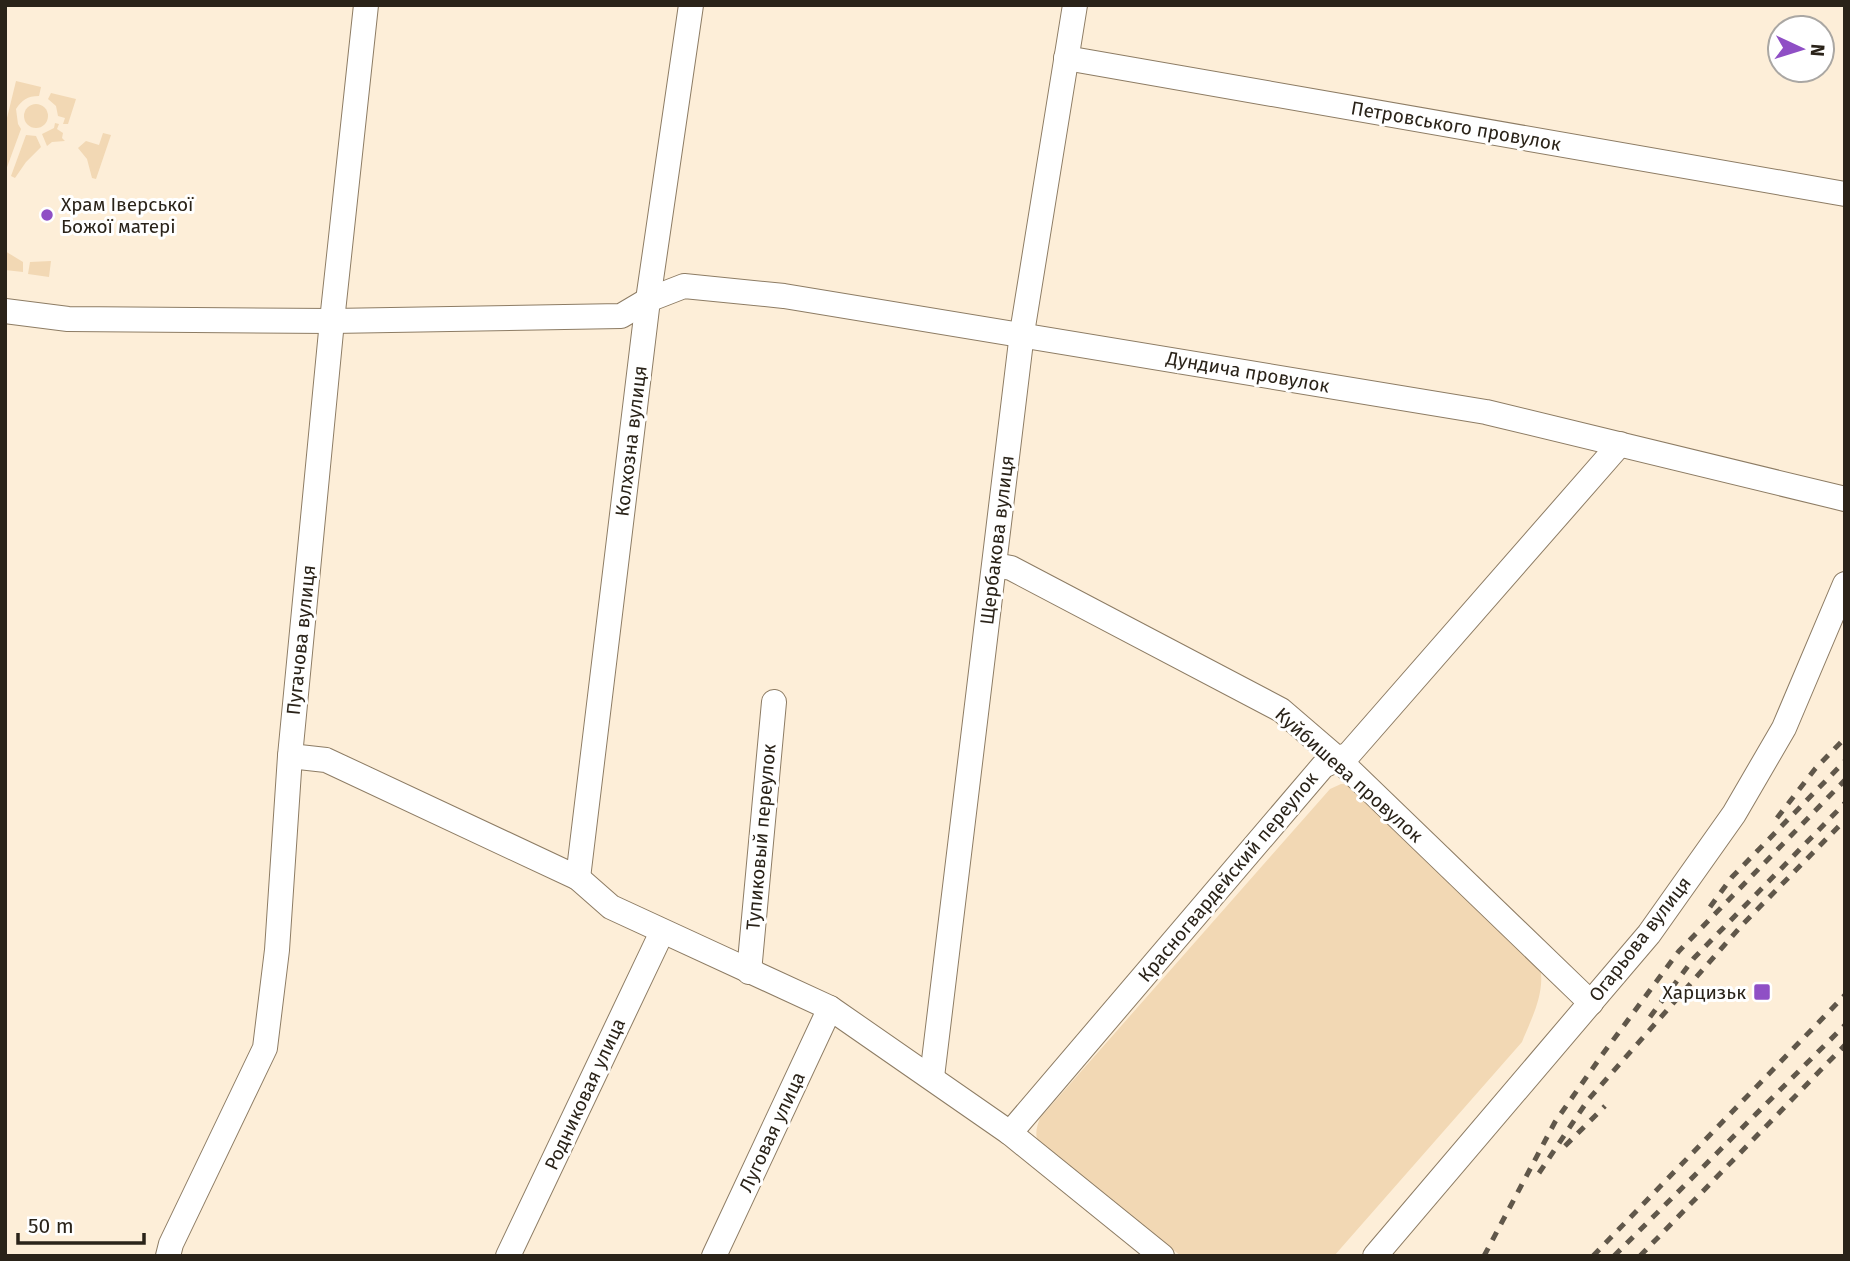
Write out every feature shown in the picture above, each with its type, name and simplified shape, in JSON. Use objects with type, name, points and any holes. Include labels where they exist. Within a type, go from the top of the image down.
[{"type":"street","name":"Пугачова вулиця","points":[[168,1256],[171,1244],[265,1048],[277,950],[289,756],[331,321],[366,5]]},
{"type":"street","name":"Колхозна вулиця","points":[[579,878],[648,300],[691,5]]},
{"type":"street","name":"Щербакова вулиця","points":[[932,1077],[1022,333],[1074,5]]},
{"type":"street","name":"Петровського провулок","points":[[1066,58],[1845,194]]},
{"type":"street","name":"Дундича провулок","points":[[5,311],[68,319],[331,321],[621,316],[648,300],[684,286],[784,296],[1022,333],[1486,412],[1845,499]]},
{"type":"street","name":"Красногвардейский переулок","points":[[1010,1133],[1323,766],[1349,754],[1620,444]]},
{"type":"street","name":"Куйбишева провулок","points":[[995,565],[1011,568],[1282,710],[1338,759],[1591,1003]]},
{"type":"street","name":"Огарьова вулиця","points":[[1375,1256],[1648,934],[1734,814],[1784,728],[1845,584]]},
{"type":"street","name":"Тупиковый переулок","points":[[749,972],[774,702]]},
{"type":"street","points":[[289,756],[326,760],[579,878],[611,907],[830,1008],[1010,1133],[1162,1256]]},
{"type":"street","name":"Родниковая улица","points":[[508,1256],[662,932]]},
{"type":"street","name":"Луговая улица","points":[[714,1256],[830,1008]]},
{"type":"shaded area","points":[[16,81],[41,87],[39,96],[25,99],[16,109],[21,129],[6,170],[7,118]]},
{"type":"shaded area","points":[[51,93],[76,99],[68,124],[63,124],[65,118],[58,116],[56,106],[48,99]]},
{"type":"shaded area","points":[[36,104],[45,107],[48,116],[45,125],[36,128],[27,125],[24,116],[27,107]]},
{"type":"shaded area","points":[[55,123],[59,124],[57,129],[63,133],[62,138],[65,141],[52,142],[47,146],[42,134],[54,128]]},
{"type":"shaded area","points":[[103,133],[111,135],[96,179],[92,178],[87,159],[78,148],[86,141],[99,145]]},
{"type":"shaded area","points":[[26,135],[36,136],[41,147],[15,178],[11,176]]},
{"type":"shaded area","points":[[5,251],[23,262],[23,272],[5,270]]},
{"type":"shaded area","points":[[51,261],[49,277],[28,274],[30,262]]},
{"type":"shaded area","points":[[1347,784],[1539,963],[1541,983],[1537,1003],[1522,1042],[1334,1256],[1181,1256],[1039,1143],[1036,1134],[1040,1118],[1330,789]]},
{"type":"railway","points":[[1777,818],[1815,769],[1845,738]]},
{"type":"railway","points":[[1710,907],[1732,877],[1845,761]]},
{"type":"railway","points":[[1484,1256],[1555,1122],[1679,951],[1845,780]]},
{"type":"railway","points":[[1650,1017],[1694,958],[1845,803]]},
{"type":"railway","points":[[1539,1173],[1588,1100],[1742,925],[1845,820]]},
{"type":"railway","points":[[1593,1256],[1845,995]]},
{"type":"railway","points":[[1614,1256],[1845,1025]]},
{"type":"railway","points":[[1640,1256],[1845,1045]]},
{"type":"railway","points":[[1565,1146],[1605,1106]]},
{"type":"place","name":"Храм Іверської Божої матері","points":[[47,215]]},
{"type":"place","name":"Харцизьк","points":[[1762,992]]}]
